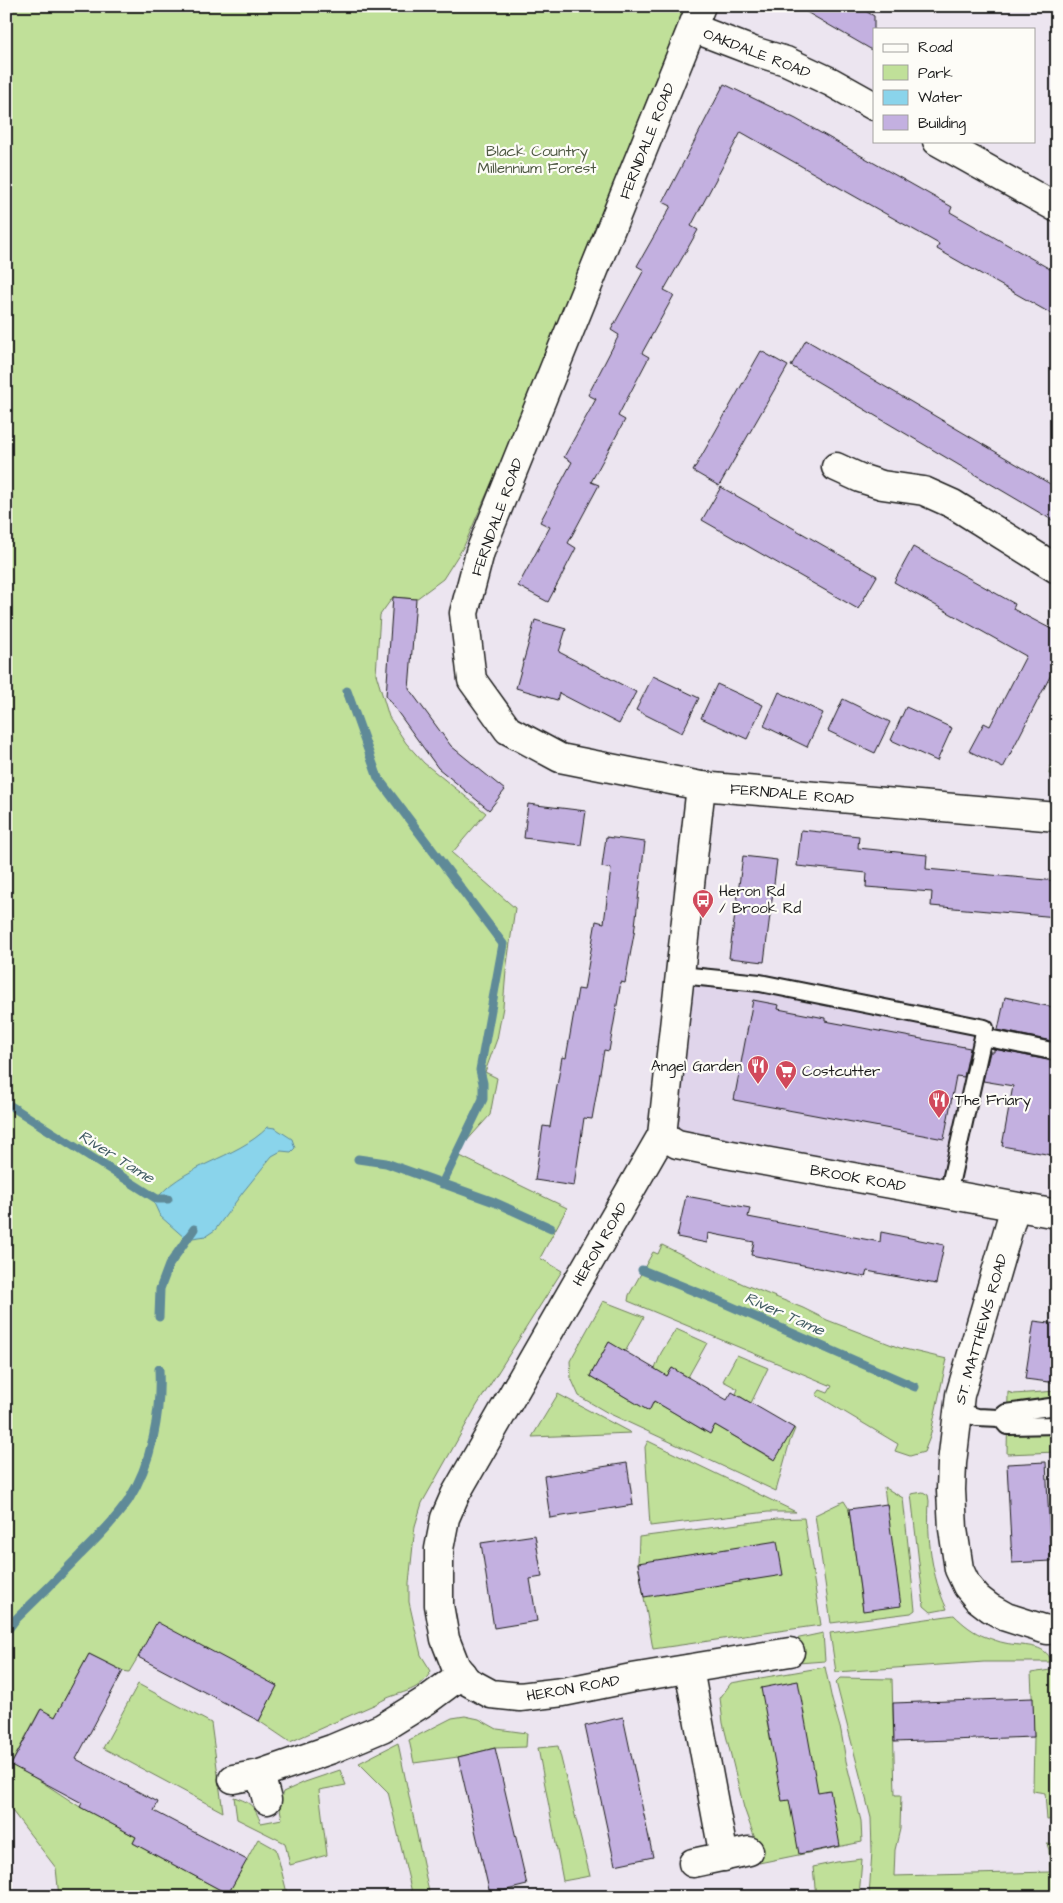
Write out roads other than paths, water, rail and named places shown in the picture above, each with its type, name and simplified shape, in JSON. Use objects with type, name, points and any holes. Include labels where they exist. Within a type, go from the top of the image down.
[{"type":"street","name":"OAKDALE ROAD","points":[[697,17],[753,51],[786,61],[873,105]]},
{"type":"street","name":"FERNDALE ROAD","points":[[697,17],[480,552],[464,614],[472,680],[508,730],[560,758],[701,786],[1057,817]]},
{"type":"street","points":[[939,142],[1057,208]]},
{"type":"street","points":[[836,467],[882,485],[924,491],[953,504],[1057,569]]},
{"type":"street","name":"HERON ROAD","points":[[701,786],[662,1135],[459,1490],[445,1518],[439,1549],[439,1605],[445,1639],[456,1666],[467,1681],[491,1694],[520,1697],[563,1692],[632,1678],[790,1652]]},
{"type":"street","name":"BROOK ROAD","points":[[662,1135],[677,1144],[1057,1214]]},
{"type":"street","name":"ST. MATTHEWS ROAD","points":[[1015,1207],[960,1395],[951,1481],[952,1529],[959,1569],[967,1586],[977,1598],[1006,1617],[1047,1630],[1057,1629]]},
{"type":"street","points":[[689,1670],[736,1854],[693,1863]]},
{"type":"street","points":[[233,1779],[260,1774],[382,1728],[427,1700],[462,1674]]},
{"type":"street","points":[[260,1774],[267,1800]]},
{"type":"lane","points":[[680,974],[760,983],[985,1028],[948,1194]]},
{"type":"lane","points":[[983,1037],[1057,1052]]},
{"type":"lane","points":[[1000,1418],[1006,1413],[1057,1406]]},
{"type":"lane","points":[[958,1411],[977,1416],[1000,1418],[1008,1426],[1057,1425]]},
{"type":"water","points":[[268,1127],[275,1128],[292,1139],[295,1148],[291,1152],[281,1151],[272,1156],[215,1230],[206,1236],[186,1239],[160,1216],[154,1203],[164,1190],[192,1171],[255,1138]]},
{"type":"waterway","points":[[347,691],[378,778],[503,944],[480,1070],[483,1083],[483,1099],[442,1184]]},
{"type":"waterway","name":"River Tame","points":[[6,1103],[157,1199],[168,1199]]},
{"type":"waterway","name":"River Tame","points":[[358,1159],[386,1163],[494,1202],[551,1228]]},
{"type":"waterway","points":[[159,1317],[160,1289],[169,1265],[194,1229]]},
{"type":"waterway","name":"River Tame","points":[[642,1270],[719,1301],[915,1387]]},
{"type":"waterway","points":[[6,1632],[15,1620],[105,1529],[128,1501],[143,1471],[153,1437],[158,1403],[159,1369]]},
{"type":"place","name":"Heron Rd / Brook Rd","points":[[703,919]]},
{"type":"place","name":"Angel Garden","points":[[758,1085]]},
{"type":"place","name":"Costcutter","points":[[786,1090]]},
{"type":"place","name":"The Friary","points":[[939,1119]]},
{"type":"park label","name":"Black Country Millennium Forest","points":[[537,160]]}]
